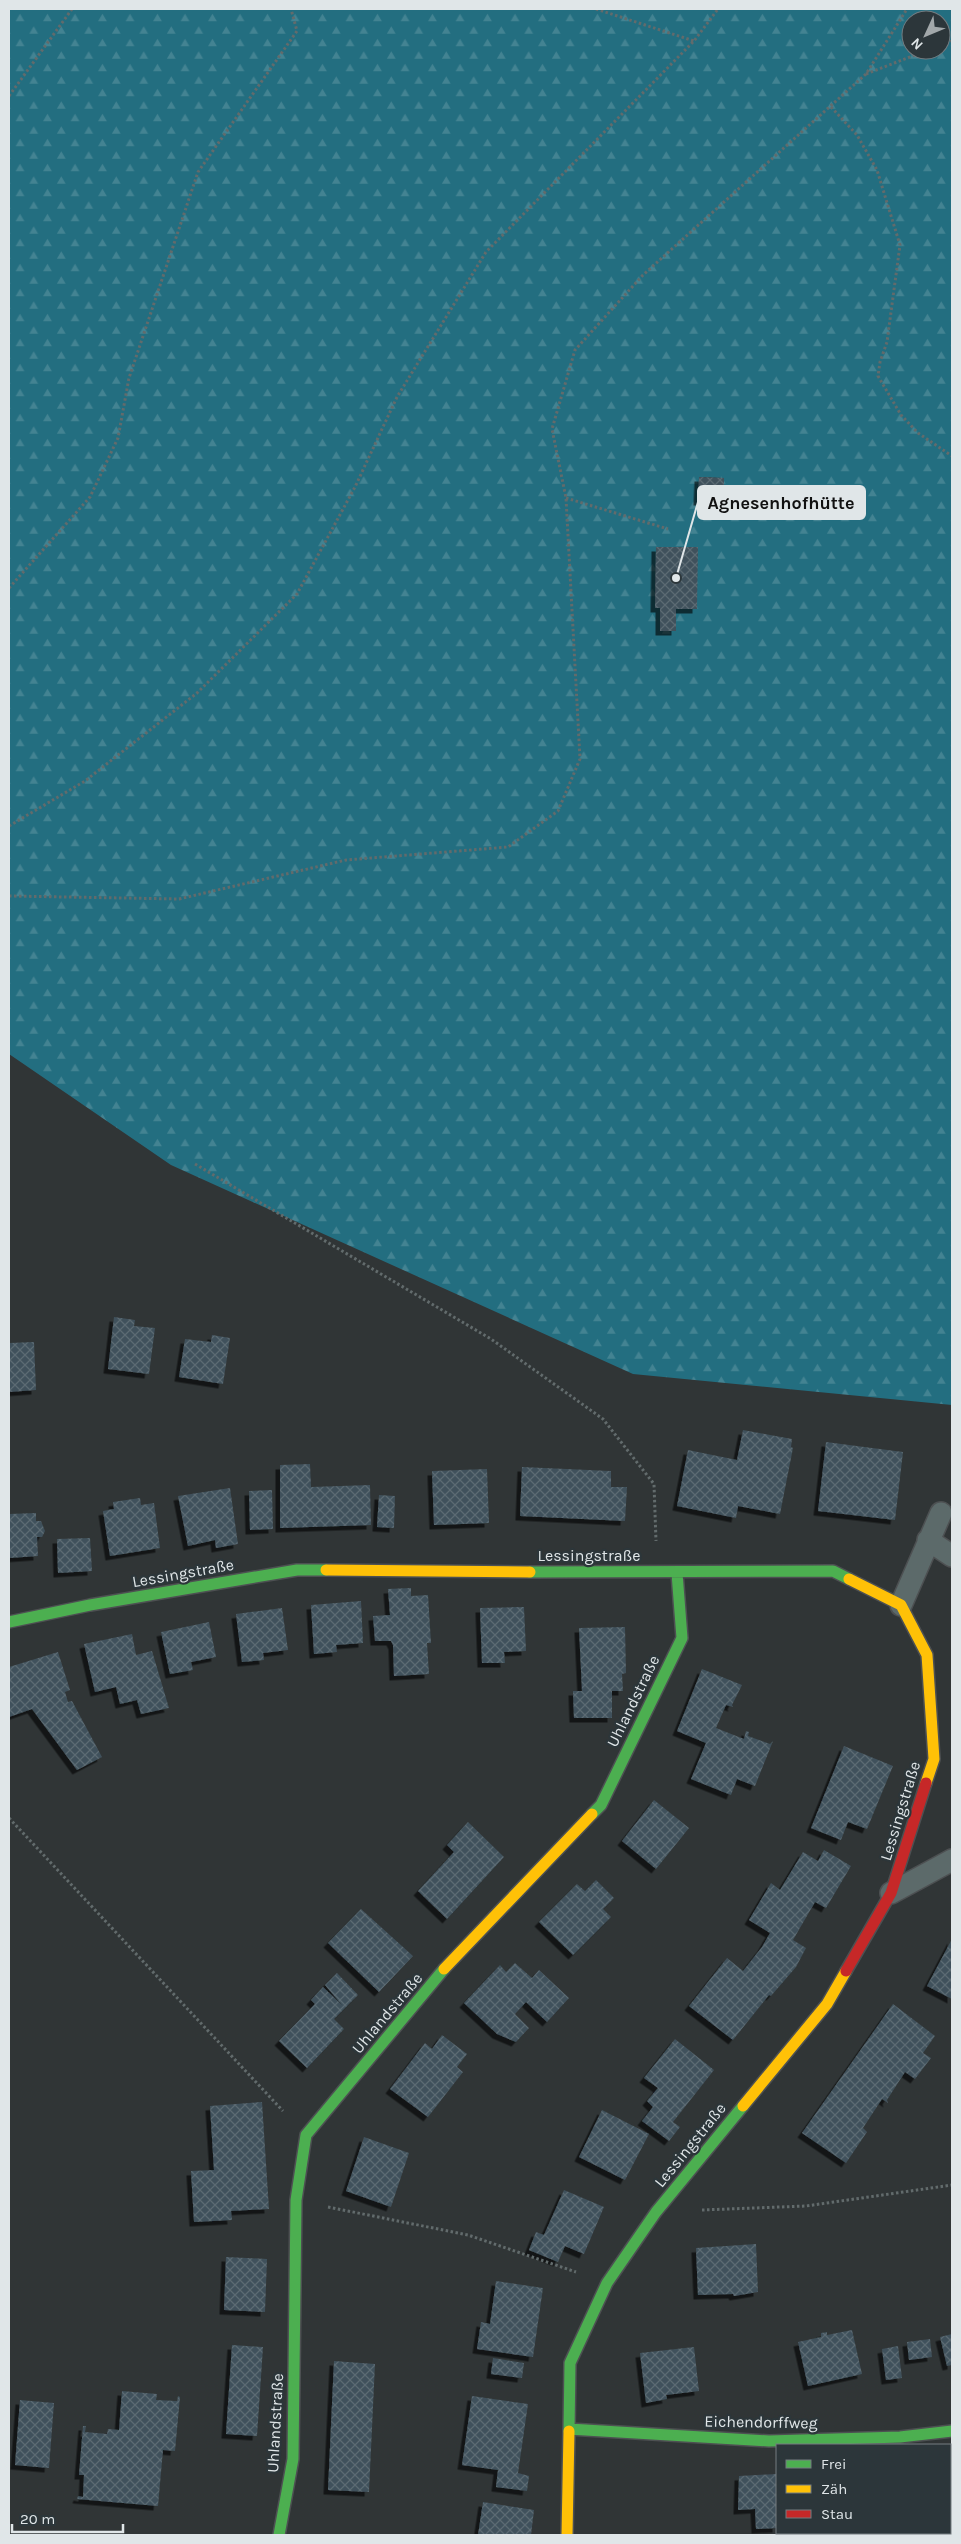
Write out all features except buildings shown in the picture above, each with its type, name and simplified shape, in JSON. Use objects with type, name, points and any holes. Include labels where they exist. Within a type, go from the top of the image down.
[{"type":"street","name":"Lessingstraße","points":[[9,1622],[90,1605],[298,1570],[678,1573],[833,1571],[901,1605],[927,1655],[934,1759],[891,1893],[827,2004],[656,2212],[607,2282],[570,2364],[567,2535]]},
{"type":"street","name":"Uhlandstraße","points":[[279,2535],[293,2459],[296,2200],[306,2135],[444,1969],[601,1805],[682,1638],[678,1573]]},
{"type":"street","name":"Eichendorffweg","points":[[569,2429],[769,2441],[900,2437],[952,2431]]},
{"type":"lane","points":[[901,1605],[941,1513]]},
{"type":"lane","points":[[928,1540],[952,1556]]},
{"type":"lane","points":[[891,1893],[952,1860]]},
{"type":"path","points":[[9,96],[72,9]]},
{"type":"path","points":[[9,588],[90,497],[118,438],[129,378],[198,172],[297,31],[291,9]]},
{"type":"path","points":[[596,9],[694,41]]},
{"type":"path","points":[[9,826],[85,781],[197,693],[297,594],[355,487],[397,397],[486,252],[694,41],[718,9]]},
{"type":"path","points":[[9,896],[179,899],[346,860],[508,847],[558,811],[580,759],[566,498],[552,429],[575,350],[643,275],[831,108],[866,74],[907,9]]},
{"type":"path","points":[[866,74],[902,60]]},
{"type":"path","points":[[831,108],[857,135],[877,170],[900,245],[887,342],[880,362],[878,376],[901,415],[918,433],[952,456]]},
{"type":"path","points":[[566,498],[668,529]]},
{"type":"path","points":[[196,1164],[491,1339],[603,1419],[654,1484],[657,1572]]},
{"type":"path","points":[[9,1818],[79,1896],[306,2135]]},
{"type":"path","points":[[656,2212],[806,2206],[952,2184]]},
{"type":"path","points":[[296,2200],[468,2235],[607,2282]]},
{"type":"green space","points":[[9,9],[952,9],[952,1405],[633,1374],[171,1165],[9,1054]],"holes":[[[699,477],[724,478],[724,502],[698,501]],[[656,547],[697,547],[676,609],[676,631],[660,630],[660,608],[655,608]]]},
{"type":"traffic: fast","points":[[9,1622],[90,1605],[297,1570],[326,1570]]},
{"type":"traffic: fast","points":[[530,1572],[833,1571],[849,1579]]},
{"type":"traffic: fast","points":[[592,1814],[601,1805],[682,1638],[677,1573]]},
{"type":"traffic: fast","points":[[279,2535],[293,2459],[296,2200],[306,2135],[444,1969]]},
{"type":"traffic: fast","points":[[569,2431],[570,2363],[607,2283],[656,2212],[743,2106]]},
{"type":"traffic: fast","points":[[569,2429],[769,2441],[900,2437],[952,2431]]},
{"type":"traffic: slow","points":[[326,1570],[530,1572]]},
{"type":"traffic: slow","points":[[849,1579],[901,1605],[927,1655],[934,1759],[926,1783]]},
{"type":"traffic: slow","points":[[444,1969],[592,1814]]},
{"type":"traffic: slow","points":[[743,2106],[827,2004],[846,1971]]},
{"type":"traffic: slow","points":[[567,2535],[569,2431]]},
{"type":"traffic: jam","points":[[846,1971],[891,1893],[926,1783]]},
{"type":"place","name":"Agnesenhofhütte","points":[[676,578]]}]
